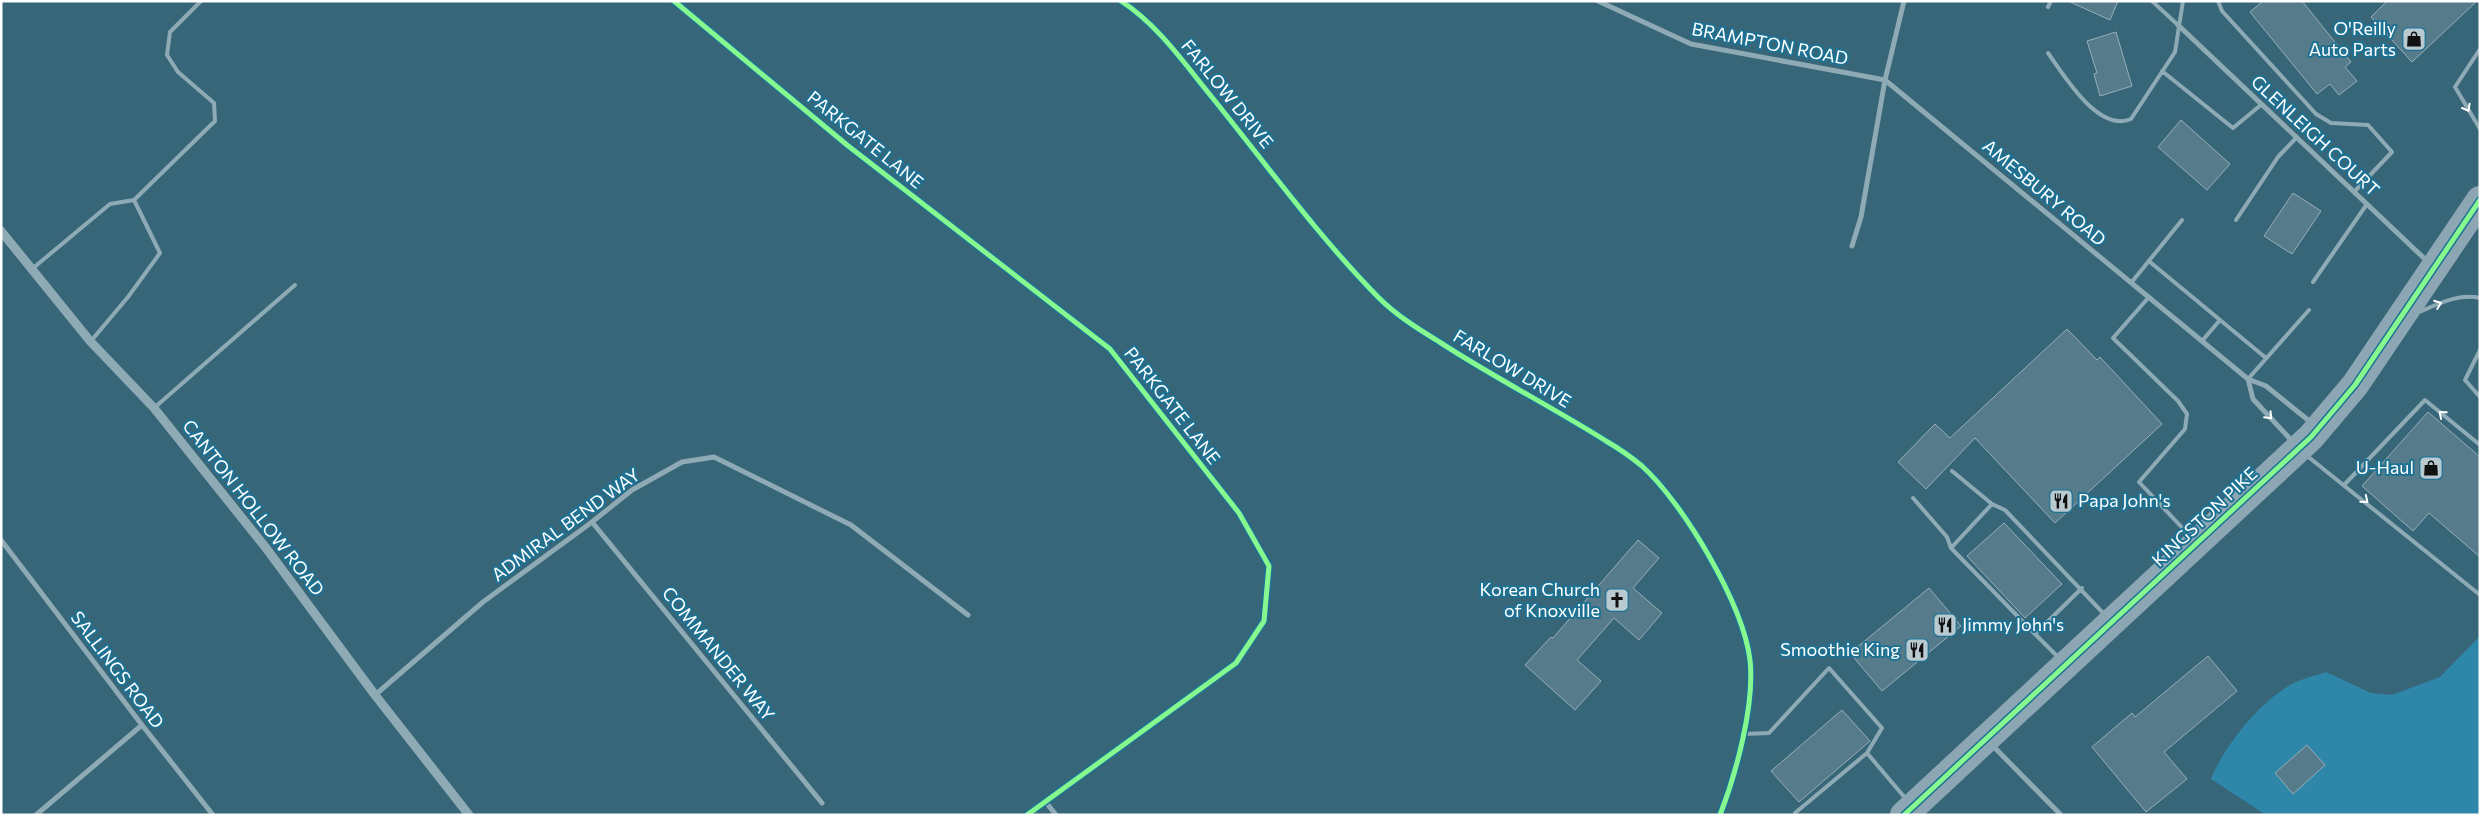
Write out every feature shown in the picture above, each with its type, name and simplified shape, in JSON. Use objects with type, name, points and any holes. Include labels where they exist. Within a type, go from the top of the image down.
[{"type":"main road","name":"KINGSTON PIKE","points":[[1908,811],[2299,449],[2318,429],[2355,385],[2407,316],[2434,267],[2480,200]]},
{"type":"street","name":"PARKGATE LANE","points":[[674,1],[847,144],[1110,349],[1239,513],[1268,566],[1264,621],[1236,663],[1027,815]]},
{"type":"street","name":"FARLOW DRIVE","points":[[1122,1],[1137,11],[1168,43],[1332,246],[1383,301],[1420,330],[1480,368],[1607,441],[1642,466],[1672,500],[1728,592],[1746,640],[1751,681],[1743,734],[1733,775],[1720,815]]},
{"type":"street","name":"BRAMPTON ROAD","points":[[1598,1],[1691,44],[1885,80]]},
{"type":"street","points":[[1852,246],[1861,217],[1885,80],[1904,1]]},
{"type":"street","name":"GLENLEIGH COURT","points":[[2178,25],[2434,267]]},
{"type":"street","name":"AMESBURY ROAD","points":[[1885,80],[2248,379],[2266,386],[2318,429]]},
{"type":"street","name":"CANTON HOLLOW ROAD","points":[[1,231],[90,341],[154,408],[266,548],[375,695],[469,815]]},
{"type":"street","points":[[2248,379],[2253,399],[2299,449]]},
{"type":"street","name":"ADMIRAL BEND WAY","points":[[375,695],[483,602],[592,522],[632,490],[682,462],[714,457],[851,526],[968,616]]},
{"type":"street","name":"COMMANDER WAY","points":[[592,522],[822,803]]},
{"type":"street","name":"SALLINGS ROAD","points":[[1,540],[213,815]]},
{"type":"street","points":[[36,815],[142,725]]},
{"type":"street","points":[[1985,738],[2061,815]]},
{"type":"street","points":[[1045,801],[1056,815]]},
{"type":"lane","points":[[32,270],[110,204],[134,200],[215,121],[214,103],[178,72],[167,55],[170,32],[201,1]]},
{"type":"lane","points":[[2048,7],[2052,1]]},
{"type":"lane","points":[[2152,1],[2178,25]]},
{"type":"lane","points":[[2048,53],[2085,102],[2117,122],[2131,120],[2174,52],[2183,1]]},
{"type":"lane","points":[[2218,1],[2222,10],[2307,106],[2331,123],[2368,125],[2392,152],[2354,192]]},
{"type":"lane","points":[[2480,49],[2455,87],[2480,129]]},
{"type":"lane","points":[[2162,71],[2233,128],[2262,104]]},
{"type":"lane","points":[[2236,220],[2278,157],[2297,137]]},
{"type":"lane","points":[[90,341],[128,297],[160,253],[134,200]]},
{"type":"lane","points":[[2313,282],[2367,204]]},
{"type":"lane","points":[[2131,283],[2150,262],[2182,220]]},
{"type":"lane","points":[[2150,262],[2266,358]]},
{"type":"lane","points":[[154,408],[295,285]]},
{"type":"lane","points":[[2407,316],[2457,298],[2472,296],[2480,298]]},
{"type":"lane","points":[[2149,297],[2113,338],[2178,401],[2187,414],[2187,422],[2180,436],[2139,482],[2197,543]]},
{"type":"lane","points":[[2248,379],[2309,310]]},
{"type":"lane","points":[[2202,341],[2220,320]]},
{"type":"lane","points":[[2480,350],[2464,380],[2480,397]]},
{"type":"lane","points":[[2345,484],[2425,400],[2480,445]]},
{"type":"lane","points":[[2299,449],[2345,484],[2480,595]]},
{"type":"lane","points":[[1952,471],[1992,504],[2005,510],[2082,588],[2111,622]]},
{"type":"lane","points":[[1913,498],[1947,538],[1951,548],[2065,664]]},
{"type":"lane","points":[[1951,548],[1992,504]]},
{"type":"lane","points":[[2035,634],[2082,588]]},
{"type":"lane","points":[[1743,734],[1769,733],[1829,668],[1882,728],[1867,754],[1796,813]]},
{"type":"lane","points":[[1867,754],[1908,811]]},
{"type":"shaded area","points":[[2480,636],[2480,815],[2266,815],[2211,779],[2224,753],[2244,726],[2266,703],[2294,683],[2326,672],[2371,693],[2392,695],[2440,677]]},
{"type":"building","points":[[2068,1],[2118,1],[2110,20]]},
{"type":"building","points":[[2263,1],[2302,1],[2351,62],[2345,67],[2357,81],[2339,95],[2330,84],[2317,94],[2250,12]]},
{"type":"building","name":"O'Reilly Auto Parts","points":[[2387,1],[2477,1],[2412,62],[2371,17]]},
{"type":"building","points":[[2116,32],[2132,86],[2100,96],[2094,74],[2097,73],[2087,41]]},
{"type":"building","points":[[2181,120],[2230,164],[2207,190],[2158,147]]},
{"type":"building","points":[[2293,193],[2321,211],[2292,254],[2264,236]]},
{"type":"building","points":[[2067,329],[2097,360],[2100,357],[2162,424],[2055,523],[1975,438],[1926,489],[1898,462],[1935,424],[1950,438]]},
{"type":"building","points":[[2428,412],[2480,457],[2480,557],[2429,513],[2413,531],[2362,486]]},
{"type":"building","points":[[2004,523],[2062,584],[2025,618],[1967,556]]},
{"type":"building","name":"Korean Church of Knoxville","points":[[1638,540],[1659,558],[1633,588],[1662,613],[1639,640],[1614,618],[1577,660],[1601,681],[1575,710],[1525,665],[1551,637],[1553,638]]},
{"type":"building","points":[[1929,588],[1961,626],[1882,691],[1850,653]]},
{"type":"building","points":[[2208,656],[2237,691],[2164,752],[2187,779],[2146,812],[2092,747],[2132,713],[2135,717]]},
{"type":"building","points":[[1842,710],[1870,741],[1799,802],[1771,771]]},
{"type":"building","points":[[2307,745],[2325,765],[2293,794],[2275,773]]},
{"type":"cycle path","points":[[674,1],[847,145],[1110,349],[1239,513],[1269,566],[1264,621],[1236,663],[1027,815]]},
{"type":"cycle path","points":[[1121,1],[1147,21],[1170,45],[1314,225],[1386,305],[1461,356],[1586,428],[1624,453],[1642,466],[1676,504],[1693,529],[1724,584],[1745,637],[1750,660],[1750,697],[1743,739],[1720,815]]},
{"type":"cycle path","points":[[1904,815],[2311,437],[2355,385],[2480,200]]},
{"type":"place","name":"O'Reilly Auto Parts","points":[[2414,39]]},
{"type":"place","name":"U-Haul","points":[[2431,468]]},
{"type":"place","name":"Papa John's","points":[[2061,501]]},
{"type":"place","name":"Korean Church of Knoxville","points":[[1617,600]]},
{"type":"place","name":"Jimmy John's","points":[[1945,625]]},
{"type":"place","name":"Smoothie King","points":[[1917,650]]}]
